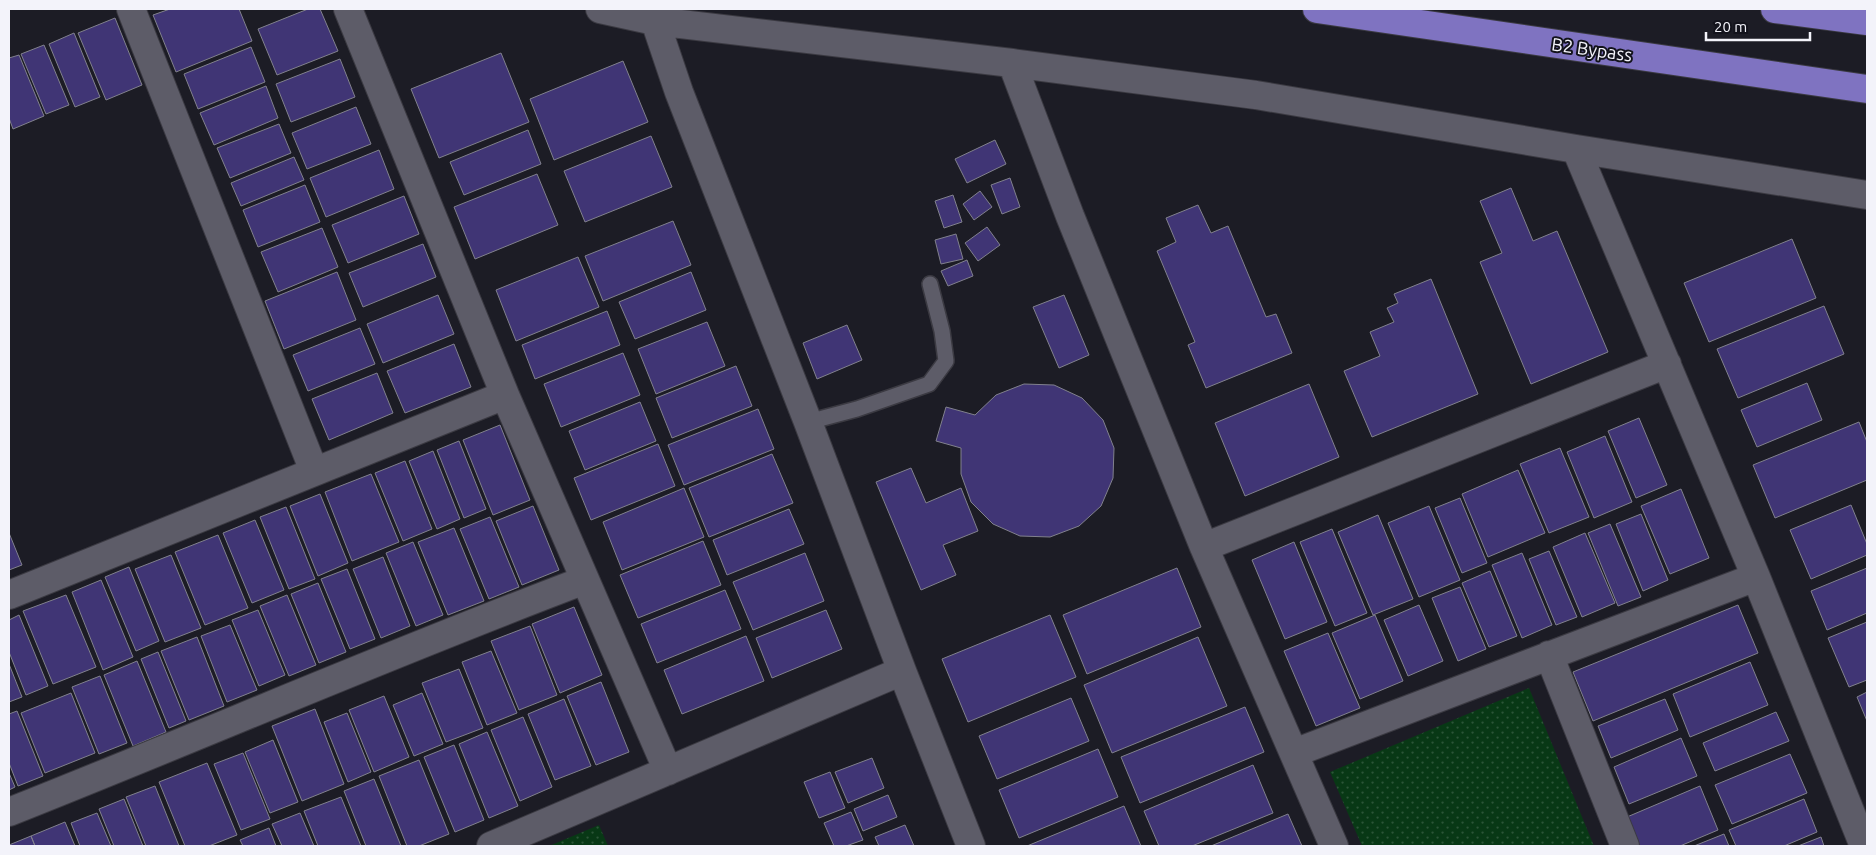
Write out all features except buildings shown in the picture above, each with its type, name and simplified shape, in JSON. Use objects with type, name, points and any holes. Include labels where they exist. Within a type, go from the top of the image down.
[{"type":"main road","name":"B2 Bypass","points":[[1317,9],[1867,89]]},
{"type":"main road","points":[[1775,9],[1867,22]]},
{"type":"street","points":[[130,9],[314,471]]},
{"type":"street","points":[[348,9],[505,395],[668,771]]},
{"type":"street","points":[[600,9],[655,21],[1012,63],[1256,95],[1576,149],[1867,195]]},
{"type":"street","points":[[655,21],[695,9]]},
{"type":"street","points":[[655,21],[679,92],[971,846]]},
{"type":"street","points":[[1012,63],[1070,216],[1204,547],[1334,846]]},
{"type":"street","points":[[1576,149],[1756,577],[1864,846]]},
{"type":"street","points":[[1204,547],[1667,364]]},
{"type":"street","points":[[9,595],[505,395]]},
{"type":"street","points":[[1294,753],[1756,577]]},
{"type":"street","points":[[9,812],[153,755],[464,626],[585,580]]},
{"type":"street","points":[[1549,655],[1624,846]]},
{"type":"street","points":[[491,846],[902,671]]},
{"type":"lane","points":[[808,422],[858,409],[929,384],[946,362],[942,331],[930,284]]},
{"type":"green space","points":[[1529,688],[1594,846],[1362,846],[1330,772]]},
{"type":"green space","points":[[599,825],[608,846],[549,846]]}]
